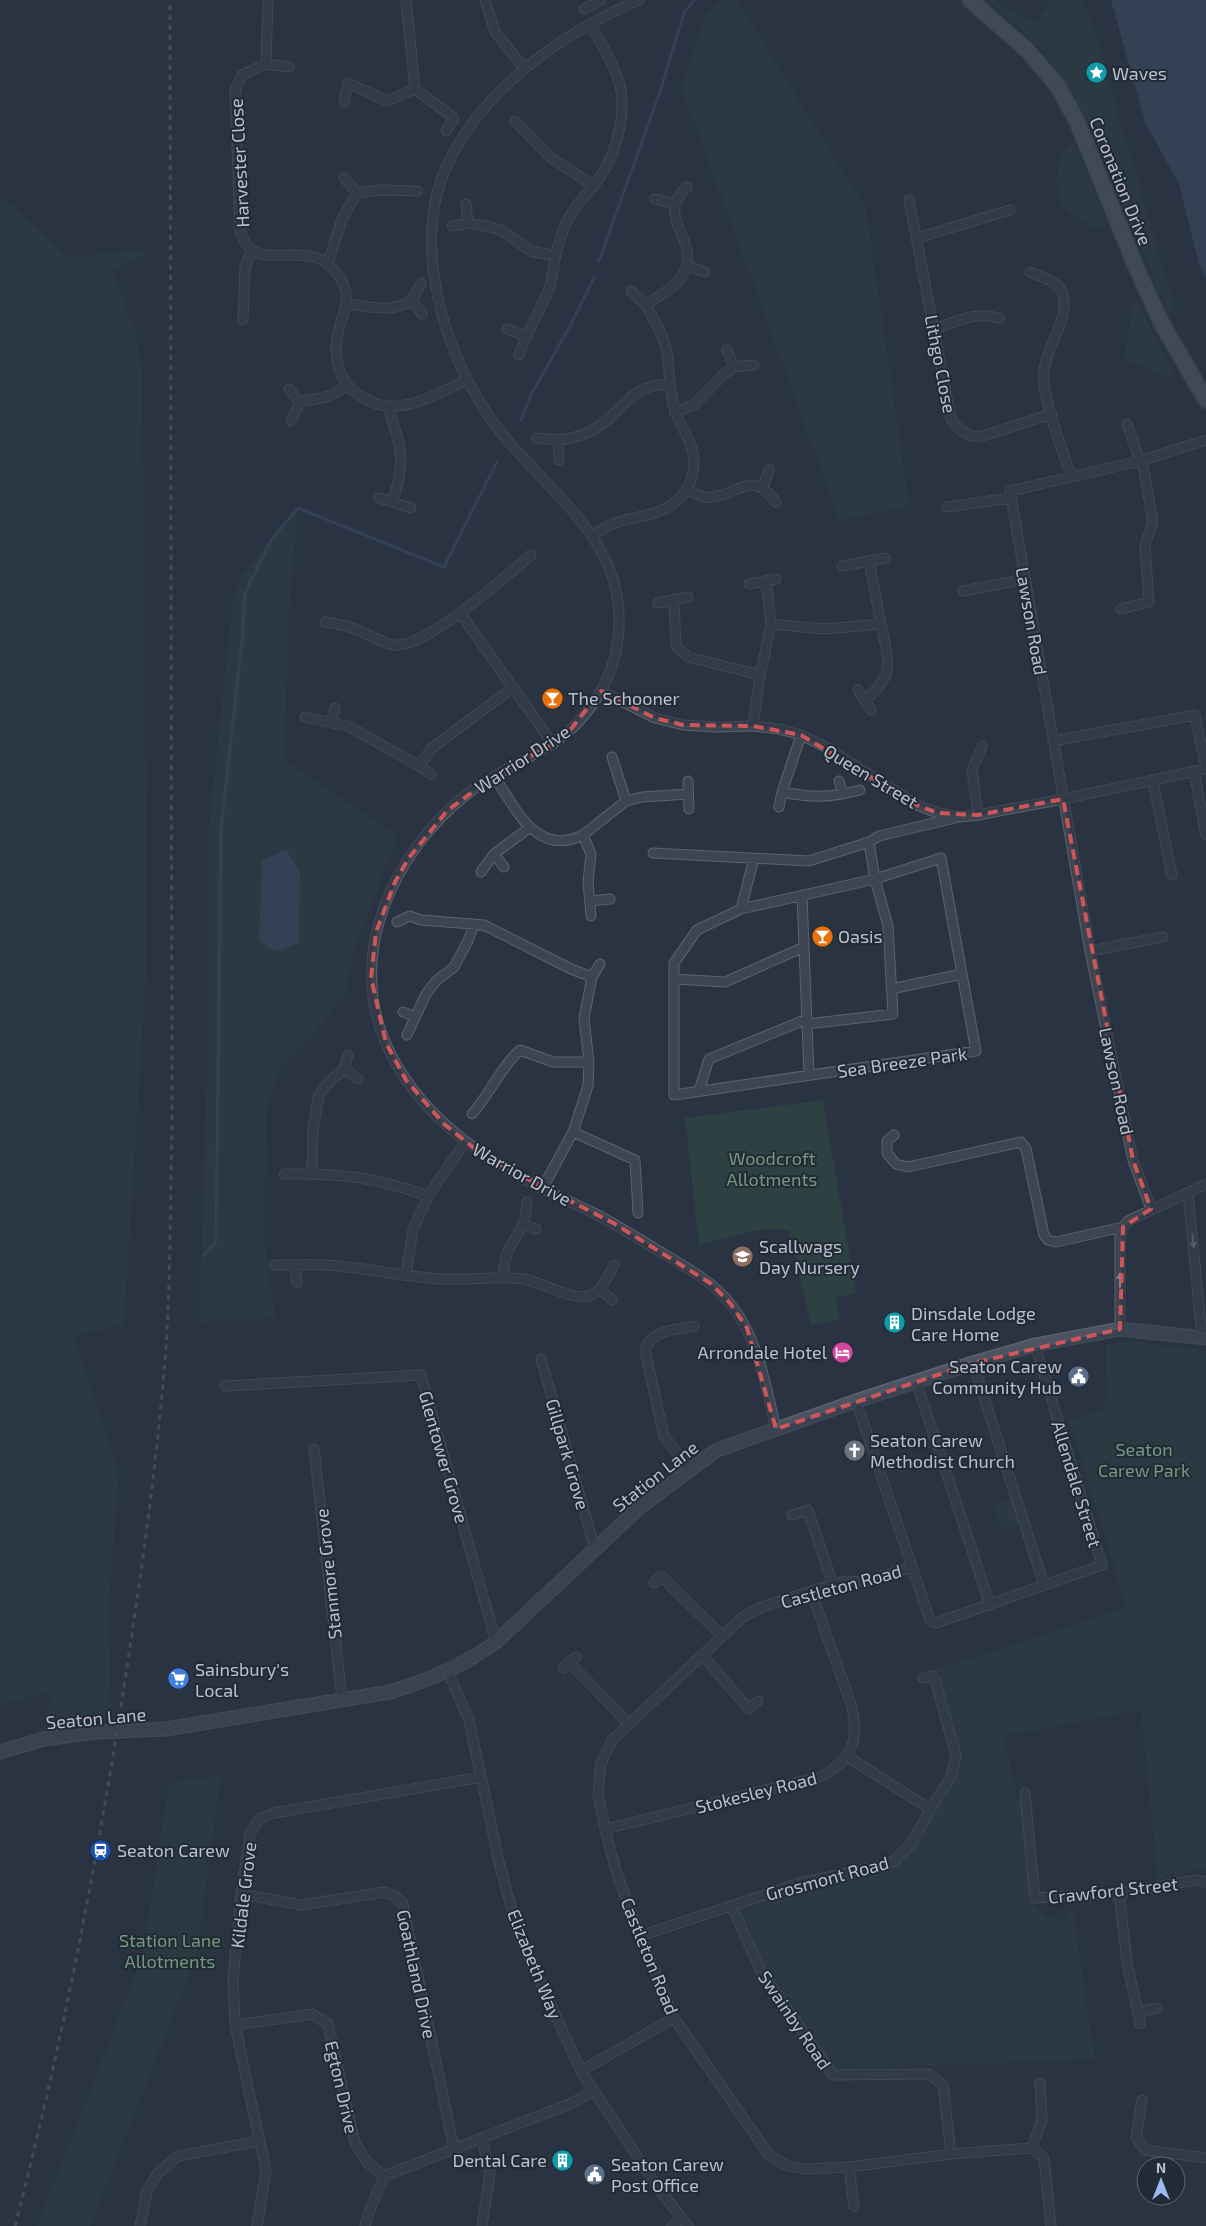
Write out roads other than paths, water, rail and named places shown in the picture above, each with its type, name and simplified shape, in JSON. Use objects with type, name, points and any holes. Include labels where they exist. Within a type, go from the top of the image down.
[{"type":"main road","name":"Coronation Drive","points":[[970,0],[1027,50],[1057,85],[1076,119],[1136,267],[1162,324],[1206,400]]},
{"type":"main road","name":"Station Lane","points":[[166,1729],[390,1692],[448,1672],[476,1657],[496,1642],[639,1508],[716,1450],[916,1381],[1035,1345],[1120,1329],[1204,1338]]},
{"type":"main road","name":"Seaton Lane","points":[[0,1752],[44,1740],[96,1732],[166,1729]]},
{"type":"street","points":[[268,0],[266,64],[289,67]]},
{"type":"street","points":[[406,0],[415,89],[454,118],[446,131]]},
{"type":"street","points":[[485,0],[495,32],[525,69]]},
{"type":"street","points":[[584,9],[601,0]]},
{"type":"street","name":"Warrior Drive","points":[[639,0],[590,24],[557,45],[525,69],[482,112],[461,139],[444,172],[432,229],[433,266],[438,298],[450,338],[467,380],[506,438],[594,535],[614,579],[619,610],[618,641],[610,670],[601,691],[582,717],[553,744],[494,776],[447,811],[408,859],[381,915],[372,959],[371,978],[375,1011],[386,1043],[406,1080],[428,1108],[465,1142],[485,1157],[542,1189],[614,1224],[710,1283],[730,1303],[747,1328],[759,1358],[776,1429]]},
{"type":"street","points":[[519,355],[525,336],[550,288],[555,256],[566,222],[587,192],[594,186],[612,158],[621,124],[622,107],[619,81],[608,55],[590,24]]},
{"type":"street","name":"Harvester Close","points":[[266,64],[242,75],[235,91],[240,231],[245,244],[252,250],[262,253],[314,257],[328,263]]},
{"type":"street","points":[[344,102],[348,83],[387,101],[415,89]]},
{"type":"street","points":[[515,121],[550,157],[594,186]]},
{"type":"street","points":[[344,178],[357,193]]},
{"type":"street","points":[[646,306],[668,291],[680,279],[687,266],[688,252],[685,239],[674,217],[674,204],[681,192],[687,187]]},
{"type":"street","points":[[357,193],[381,190],[417,190]]},
{"type":"street","points":[[357,193],[342,218],[328,263],[338,275],[348,304],[337,339],[336,349],[337,361],[347,386],[375,403],[388,406],[417,402],[467,380]]},
{"type":"street","points":[[655,199],[674,204]]},
{"type":"street","name":"Lithgo Close","points":[[909,200],[951,419],[959,430],[967,436],[978,437],[1052,414]]},
{"type":"street","points":[[466,204],[468,223]]},
{"type":"street","points":[[917,238],[1010,210]]},
{"type":"street","points":[[452,226],[468,223],[490,227],[503,231],[531,251],[555,256]]},
{"type":"street","name":"Harvester Close","points":[[243,320],[244,267],[252,250]]},
{"type":"street","points":[[687,266],[705,272]]},
{"type":"street","points":[[1030,272],[1054,283],[1061,289],[1064,299],[1064,310],[1044,369],[1046,392],[1071,476]]},
{"type":"street","points":[[348,304],[384,308],[412,300],[421,283]]},
{"type":"street","points":[[594,535],[619,522],[660,512],[674,504],[688,490],[693,476],[694,456],[692,447],[676,413],[669,384],[667,355],[662,335],[646,306],[631,291]]},
{"type":"street","points":[[412,300],[422,314]]},
{"type":"street","points":[[935,329],[978,315],[987,314],[999,318]]},
{"type":"street","points":[[507,329],[525,336]]},
{"type":"street","points":[[727,350],[734,367]]},
{"type":"street","points":[[676,413],[695,404],[723,375],[734,367],[754,365]]},
{"type":"street","points":[[537,438],[558,441],[587,432],[602,424],[622,403],[644,388],[658,384],[669,384]]},
{"type":"street","points":[[300,402],[329,396],[347,386]]},
{"type":"street","points":[[289,390],[300,402]]},
{"type":"street","points":[[291,421],[300,402]]},
{"type":"street","points":[[388,406],[400,446],[402,466],[392,502]]},
{"type":"street","points":[[1121,609],[1149,602],[1145,546],[1153,522],[1141,460],[1128,424]]},
{"type":"street","points":[[948,507],[1011,498],[1010,491],[1141,460],[1206,440]]},
{"type":"street","points":[[558,441],[559,460]]},
{"type":"street","points":[[762,488],[770,470]]},
{"type":"street","points":[[688,490],[712,498],[737,488],[749,486],[762,488],[776,502]]},
{"type":"street","points":[[379,498],[411,508]]},
{"type":"street","name":"Lawson Road","points":[[1011,498],[1090,951],[1133,1160],[1151,1209]]},
{"type":"street","points":[[325,622],[353,628],[394,645],[410,643],[460,613],[531,555]]},
{"type":"street","points":[[842,566],[885,558]]},
{"type":"street","points":[[865,700],[878,689],[887,674],[887,658],[869,561]]},
{"type":"street","points":[[749,584],[776,579]]},
{"type":"street","points":[[963,591],[1025,579]]},
{"type":"street","points":[[754,726],[760,675],[771,624],[766,581]]},
{"type":"street","points":[[658,603],[688,597]]},
{"type":"street","points":[[674,600],[676,646],[680,651],[688,657],[760,675]]},
{"type":"street","points":[[460,613],[553,744]]},
{"type":"street","points":[[771,624],[825,629],[881,624]]},
{"type":"street","points":[[419,766],[436,745],[514,687]]},
{"type":"street","points":[[858,690],[871,710]]},
{"type":"street","name":"Queen Street","points":[[601,691],[655,718],[683,725],[717,727],[754,726],[778,729],[801,735],[826,747],[917,805],[938,813],[960,817],[978,816],[1153,782],[1206,768]]},
{"type":"street","points":[[331,722],[335,708]]},
{"type":"street","points":[[1053,741],[1195,715],[1206,768]]},
{"type":"street","points":[[305,717],[331,722],[360,732],[431,774]]},
{"type":"street","points":[[779,807],[782,792],[801,735]]},
{"type":"street","points":[[978,816],[972,770],[982,746]]},
{"type":"street","points":[[612,758],[626,801]]},
{"type":"street","points":[[1194,772],[1206,835]]},
{"type":"street","points":[[494,776],[529,828],[542,837],[559,841],[576,839],[583,835],[626,801],[642,797],[688,794]]},
{"type":"street","points":[[688,781],[689,809]]},
{"type":"street","points":[[839,781],[843,794]]},
{"type":"street","points":[[1153,782],[1172,876]]},
{"type":"street","points":[[782,792],[815,798],[860,790]]},
{"type":"street","points":[[653,854],[809,861],[869,842],[879,836],[960,817]]},
{"type":"street","points":[[481,872],[494,854],[529,828]]},
{"type":"street","points":[[583,835],[591,854],[588,882],[591,916]]},
{"type":"street","points":[[699,1091],[709,1059],[807,1021],[893,1014],[888,926],[875,880],[869,842]]},
{"type":"street","points":[[494,854],[504,867]]},
{"type":"street","points":[[741,909],[754,858]]},
{"type":"street","name":"Sea Breeze Park","points":[[941,858],[976,1051],[674,1095],[674,963],[697,930],[741,909],[875,880],[941,858]]},
{"type":"street","points":[[802,895],[809,1075]]},
{"type":"street","points":[[590,901],[610,899]]},
{"type":"street","points":[[397,922],[410,916],[420,920],[484,925],[571,969],[592,977]]},
{"type":"street","points":[[407,1036],[426,994],[436,981],[454,967],[474,924]]},
{"type":"street","points":[[1090,951],[1163,937]]},
{"type":"street","points":[[674,979],[725,982],[804,947]]},
{"type":"street","points":[[542,1189],[573,1132],[588,1086],[589,1062],[584,1018],[592,977],[600,964]]},
{"type":"street","points":[[891,988],[962,974]]},
{"type":"street","points":[[403,1012],[415,1017]]},
{"type":"street","points":[[472,1114],[484,1101],[508,1061],[520,1050],[553,1062],[589,1062]]},
{"type":"street","points":[[312,1173],[313,1130],[319,1094],[328,1082],[344,1069],[348,1055]]},
{"type":"street","points":[[344,1069],[358,1078]]},
{"type":"street","points":[[573,1132],[635,1160],[638,1213]]},
{"type":"street","points":[[894,1135],[887,1140],[887,1154],[896,1164],[908,1167],[1021,1142],[1026,1150],[1044,1235],[1048,1240],[1056,1242],[1122,1227],[1128,1221],[1151,1209],[1206,1184]]},
{"type":"street","points":[[406,1274],[413,1230],[428,1196],[465,1142]]},
{"type":"street","points":[[284,1174],[354,1175],[393,1183],[428,1196]]},
{"type":"street","points":[[1188,1193],[1204,1338]]},
{"type":"street","points":[[503,1278],[504,1260],[510,1244],[523,1224],[527,1202]]},
{"type":"street","points":[[523,1224],[536,1229]]},
{"type":"street","points":[[1120,1329],[1120,1237],[1122,1227]]},
{"type":"street","points":[[275,1265],[325,1265],[456,1280],[503,1278],[544,1284],[569,1295],[581,1297],[591,1295],[600,1289],[614,1265]]},
{"type":"street","points":[[295,1265],[297,1282]]},
{"type":"street","points":[[600,1289],[612,1300]]},
{"type":"street","points":[[689,1469],[664,1436],[645,1351],[646,1342],[655,1335],[694,1326]]},
{"type":"street","name":"Allendale Street","points":[[1035,1345],[1102,1565],[1044,1585]]},
{"type":"street","name":"Gillpark Grove","points":[[541,1359],[595,1549]]},
{"type":"street","points":[[856,1401],[930,1620],[936,1623],[1044,1585],[973,1363]]},
{"type":"street","name":"Glentower Grove","points":[[225,1386],[421,1374],[496,1642]]},
{"type":"street","points":[[916,1381],[990,1605]]},
{"type":"street","name":"Stanmore Grove","points":[[314,1449],[342,1700]]},
{"type":"street","points":[[792,1515],[808,1510],[833,1585]]},
{"type":"street","name":"Castleton Road","points":[[912,1567],[868,1582],[841,1582],[762,1607],[744,1616],[612,1740],[601,1764],[598,1794],[605,1829],[616,1870],[640,1936],[674,2018],[768,2155],[786,2165],[804,2169],[849,2167],[952,2154],[1032,2148]]},
{"type":"street","points":[[654,1583],[661,1576],[722,1636]]},
{"type":"street","points":[[811,1591],[852,1707],[855,1721],[853,1744],[848,1757],[930,1809]]},
{"type":"street","points":[[703,1656],[749,1709],[758,1701]]},
{"type":"street","points":[[569,1662],[628,1723]]},
{"type":"street","name":"Elizabeth Way","points":[[448,1672],[469,1720],[499,1862],[518,1933],[581,2071],[681,2219],[688,2226]]},
{"type":"street","name":"Grosmont Road","points":[[640,1936],[800,1883],[875,1868],[894,1861],[911,1844],[930,1809],[951,1777],[956,1756],[936,1683],[932,1676],[923,1678]]},
{"type":"street","name":"Stokesley Road","points":[[605,1829],[820,1777],[838,1768],[848,1757]]},
{"type":"street","name":"Kildale Grove","points":[[257,2226],[266,2171],[236,2025],[233,1979],[241,1894],[250,1834],[260,1819],[274,1813],[481,1777]]},
{"type":"street","name":"Crawford Street","points":[[1025,1793],[1035,1898],[1119,1893],[1197,1880],[1206,1882]]},
{"type":"street","name":"Goathland Drive","points":[[241,1894],[301,1905],[385,1892],[395,1896],[403,1904],[454,2149]]},
{"type":"street","points":[[1119,1893],[1127,1962],[1140,2024]]},
{"type":"street","name":"Swainby Road","points":[[732,1906],[761,1972],[833,2075],[929,2074],[943,2085],[952,2154]]},
{"type":"street","points":[[1138,2012],[1157,2008]]},
{"type":"street","name":"Egton Drive","points":[[236,2025],[312,2014],[328,2024],[355,2143],[367,2162],[384,2176]]},
{"type":"street","points":[[581,2071],[674,2018]]},
{"type":"street","points":[[1040,2083],[1042,2120],[1032,2148],[1044,2158],[1050,2226]]},
{"type":"street","points":[[365,2226],[384,2176],[572,2103],[593,2091]]},
{"type":"street","points":[[1142,2100],[1136,2137],[1145,2150],[1206,2158]]},
{"type":"street","points":[[482,2139],[490,2172],[482,2226]]},
{"type":"street","points":[[140,2226],[147,2191],[157,2174],[178,2156],[259,2141]]},
{"type":"street","points":[[849,2167],[854,2206]]},
{"type":"street","points":[[672,2226],[681,2219]]},
{"type":"water","points":[[1111,0],[1206,0],[1206,277],[1199,265],[1179,184],[1145,122]]},
{"type":"water","points":[[286,849],[300,871],[299,943],[276,952],[259,941],[262,861]]},
{"type":"waterway","points":[[599,261],[661,89],[684,13],[694,0]]},
{"type":"waterway","points":[[521,420],[532,393],[571,324],[594,278]]},
{"type":"waterway","points":[[203,1256],[216,1242],[221,830],[242,642],[245,593],[271,540],[298,508],[444,567],[497,462]]},
{"type":"railway","points":[[15,2226],[62,2027],[101,1828],[141,1569],[157,1444],[165,1360],[172,1124],[170,0]]},
{"type":"place","name":"Waves","points":[[1096,73]]},
{"type":"place","name":"The Schooner","points":[[552,698]]},
{"type":"place","name":"Oasis","points":[[822,936]]},
{"type":"place","name":"Scallwags Day Nursery","points":[[743,1256]]},
{"type":"place","name":"Dinsdale Lodge Care Home","points":[[895,1323]]},
{"type":"place","name":"Arrondale Hotel","points":[[843,1352]]},
{"type":"place","name":"Seaton Carew Community Hub","points":[[1078,1376]]},
{"type":"place","name":"Seaton Carew Methodist Church","points":[[854,1450]]},
{"type":"place","name":"Sainsbury's Local","points":[[179,1679]]},
{"type":"place","name":"Seaton Carew","points":[[101,1850]]},
{"type":"place","name":"Dental Care","points":[[563,2160]]},
{"type":"place","name":"Seaton Carew Post Office","points":[[595,2174]]},
{"type":"park label","name":"Woodcroft Allotments","points":[[772,1168]]},
{"type":"park label","name":"Seaton Carew Park","points":[[1144,1459]]},
{"type":"park label","name":"Station Lane Allotments","points":[[170,1950]]}]
